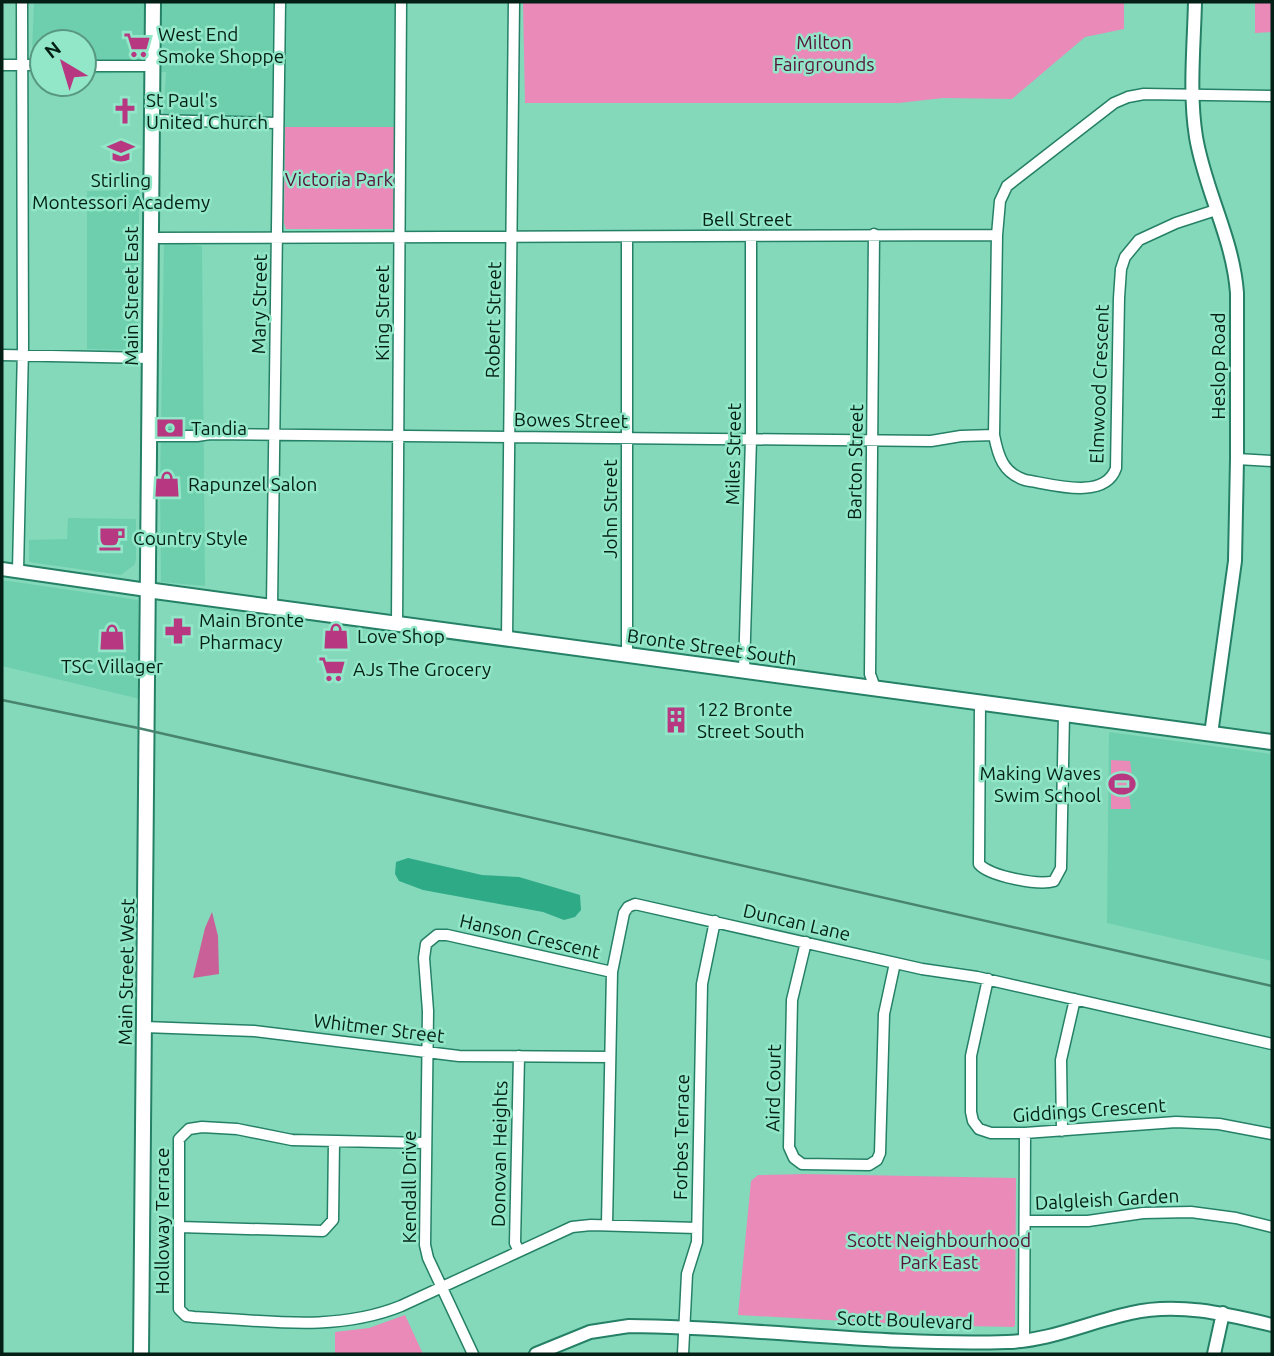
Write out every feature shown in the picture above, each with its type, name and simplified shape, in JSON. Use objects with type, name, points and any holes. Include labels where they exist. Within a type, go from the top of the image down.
[{"type":"main road","name":"Main Street East","points":[[148,590],[153,2]]},
{"type":"main road","name":"Bronte Street South","points":[[148,590],[1272,742]]},
{"type":"main road","name":"Main Street West","points":[[141,1354],[148,590]]},
{"type":"street","points":[[18,571],[23,355],[22,2]]},
{"type":"street","name":"Mary Street","points":[[272,606],[280,2]]},
{"type":"street","name":"King Street","points":[[397,624],[401,2]]},
{"type":"street","name":"Robert Street","points":[[507,639],[514,2]]},
{"type":"street","name":"Heslop Road","points":[[1195,2],[1196,136],[1235,267],[1238,347],[1234,561],[1211,734]]},
{"type":"street","points":[[2,65],[28,65]]},
{"type":"street","points":[[98,65],[152,66]]},
{"type":"street","points":[[997,235],[1000,201],[1007,186],[1114,103],[1144,94],[1272,96]]},
{"type":"street","points":[[151,120],[278,122]]},
{"type":"street","name":"Elmwood Crescent","points":[[997,235],[994,435],[997,451],[1006,469],[1015,477],[1091,488],[1102,486],[1112,478],[1116,468],[1119,298],[1121,269],[1125,257],[1139,240],[1176,223],[1216,210]]},
{"type":"street","name":"Barton Street","points":[[874,234],[870,674],[875,688]]},
{"type":"street","name":"Bell Street","points":[[151,238],[997,235]]},
{"type":"street","name":"John Street","points":[[627,237],[627,655]]},
{"type":"street","name":"Miles Street","points":[[744,670],[751,439],[751,237]]},
{"type":"street","points":[[2,355],[150,358]]},
{"type":"street","name":"Bowes Street","points":[[149,436],[275,434],[931,441],[961,436],[994,435]]},
{"type":"street","points":[[1237,459],[1272,461]]},
{"type":"street","points":[[2,569],[148,590]]},
{"type":"street","points":[[980,702],[977,860],[985,871],[1041,883],[1054,881],[1061,868],[1064,714]]},
{"type":"street","name":"Duncan Lane","points":[[607,1225],[612,972],[624,912],[631,905],[643,905],[895,963],[988,979],[1272,1044]]},
{"type":"street","name":"Forbes Terrace","points":[[683,1354],[687,1274],[697,1242],[702,984],[715,921]]},
{"type":"street","name":"Hanson Crescent","points":[[428,1052],[425,949],[429,940],[437,935],[612,972]]},
{"type":"street","name":"Aird Court","points":[[806,942],[792,1000],[789,1147],[791,1155],[802,1164],[869,1165],[877,1160],[880,1153],[883,1022],[895,963]]},
{"type":"street","name":"Giddings Crescent","points":[[988,979],[971,1051],[971,1116],[975,1126],[985,1132],[1026,1133],[1176,1122],[1219,1124],[1272,1134]]},
{"type":"street","points":[[1062,1131],[1061,1060],[1075,999]]},
{"type":"street","name":"Whitmer Street","points":[[144,1027],[254,1031],[459,1056],[610,1057]]},
{"type":"street","name":"Kendall Drive","points":[[428,1052],[425,1245],[428,1258],[473,1354]]},
{"type":"street","name":"Donovan Heights","points":[[519,1056],[515,1244],[519,1251]]},
{"type":"street","name":"Holloway Terrace","points":[[426,1143],[286,1139],[232,1128],[194,1127],[185,1131],[179,1139],[179,1309],[186,1316],[337,1323],[376,1315],[572,1227],[607,1225],[697,1228]]},
{"type":"street","points":[[1024,1341],[1026,1133]]},
{"type":"street","points":[[179,1227],[323,1231],[333,1220],[334,1142]]},
{"type":"street","name":"Dalgleish Garden","points":[[1026,1221],[1088,1221],[1143,1213],[1191,1212],[1236,1218],[1272,1227]]},
{"type":"street","name":"Scott Boulevard","points":[[536,1354],[579,1335],[612,1327],[685,1328],[923,1342],[1024,1341],[1142,1310],[1175,1308],[1223,1313],[1272,1325]]},
{"type":"street","points":[[1214,1354],[1223,1313]]},
{"type":"shaded area","points":[[34,2],[404,2],[395,127],[285,127],[163,122],[166,72],[98,74],[98,28],[33,28]]},
{"type":"shaded area","points":[[139,190],[139,350],[87,349],[87,191]]},
{"type":"shaded area","points":[[164,242],[202,246],[205,586],[161,582]]},
{"type":"shaded area","points":[[68,518],[136,519],[134,565],[121,575],[29,562],[29,540],[67,539]]},
{"type":"shaded area","points":[[2,580],[138,600],[140,699],[2,666]]},
{"type":"shaded area","points":[[1109,732],[1272,754],[1272,961],[1107,923]]},
{"type":"shaded area","points":[[408,858],[482,875],[519,877],[580,895],[581,910],[575,917],[564,920],[543,912],[423,890],[399,881],[395,874],[396,862]]},
{"type":"shaded area","points":[[212,912],[218,936],[219,974],[193,978],[205,928]]},
{"type":"green space","name":"Milton Fairgrounds","points":[[523,2],[1124,2],[1124,29],[1085,37],[1012,99],[943,98],[899,103],[525,103]]},
{"type":"green space","points":[[1255,2],[1272,2],[1272,32],[1255,33]]},
{"type":"green space","name":"Victoria Park","points":[[285,127],[395,127],[393,229],[286,229]]},
{"type":"green space","name":"Making Waves Swim School","points":[[1111,760],[1130,761],[1132,776],[1135,776],[1133,793],[1129,793],[1131,809],[1111,809]]},
{"type":"green space","name":"Scott Neighbourhood Park East","points":[[758,1175],[1016,1178],[1014,1327],[916,1325],[738,1315],[751,1181]]},
{"type":"green space","points":[[405,1315],[423,1354],[335,1354],[335,1332],[369,1328]]},
{"type":"railway","points":[[2,700],[138,728],[1272,986]]},
{"type":"place","name":"West End Smoke Shoppe","points":[[137,45]]},
{"type":"place","name":"St Paul's United Church","points":[[125,111]]},
{"type":"place","name":"Stirling Montessori Academy","points":[[121,151]]},
{"type":"place","name":"Tandia","points":[[170,428]]},
{"type":"place","name":"Rapunzel Salon","points":[[167,484]]},
{"type":"place","name":"Country Style","points":[[112,538]]},
{"type":"place","name":"Main Bronte Pharmacy","points":[[178,631]]},
{"type":"place","name":"Love Shop","points":[[336,636]]},
{"type":"place","name":"TSC Villager","points":[[112,637]]},
{"type":"place","name":"AJs The Grocery","points":[[332,669]]},
{"type":"place","name":"122 Bronte Street South","points":[[676,720]]},
{"type":"place","name":"Making Waves Swim School","points":[[1122,784]]}]
